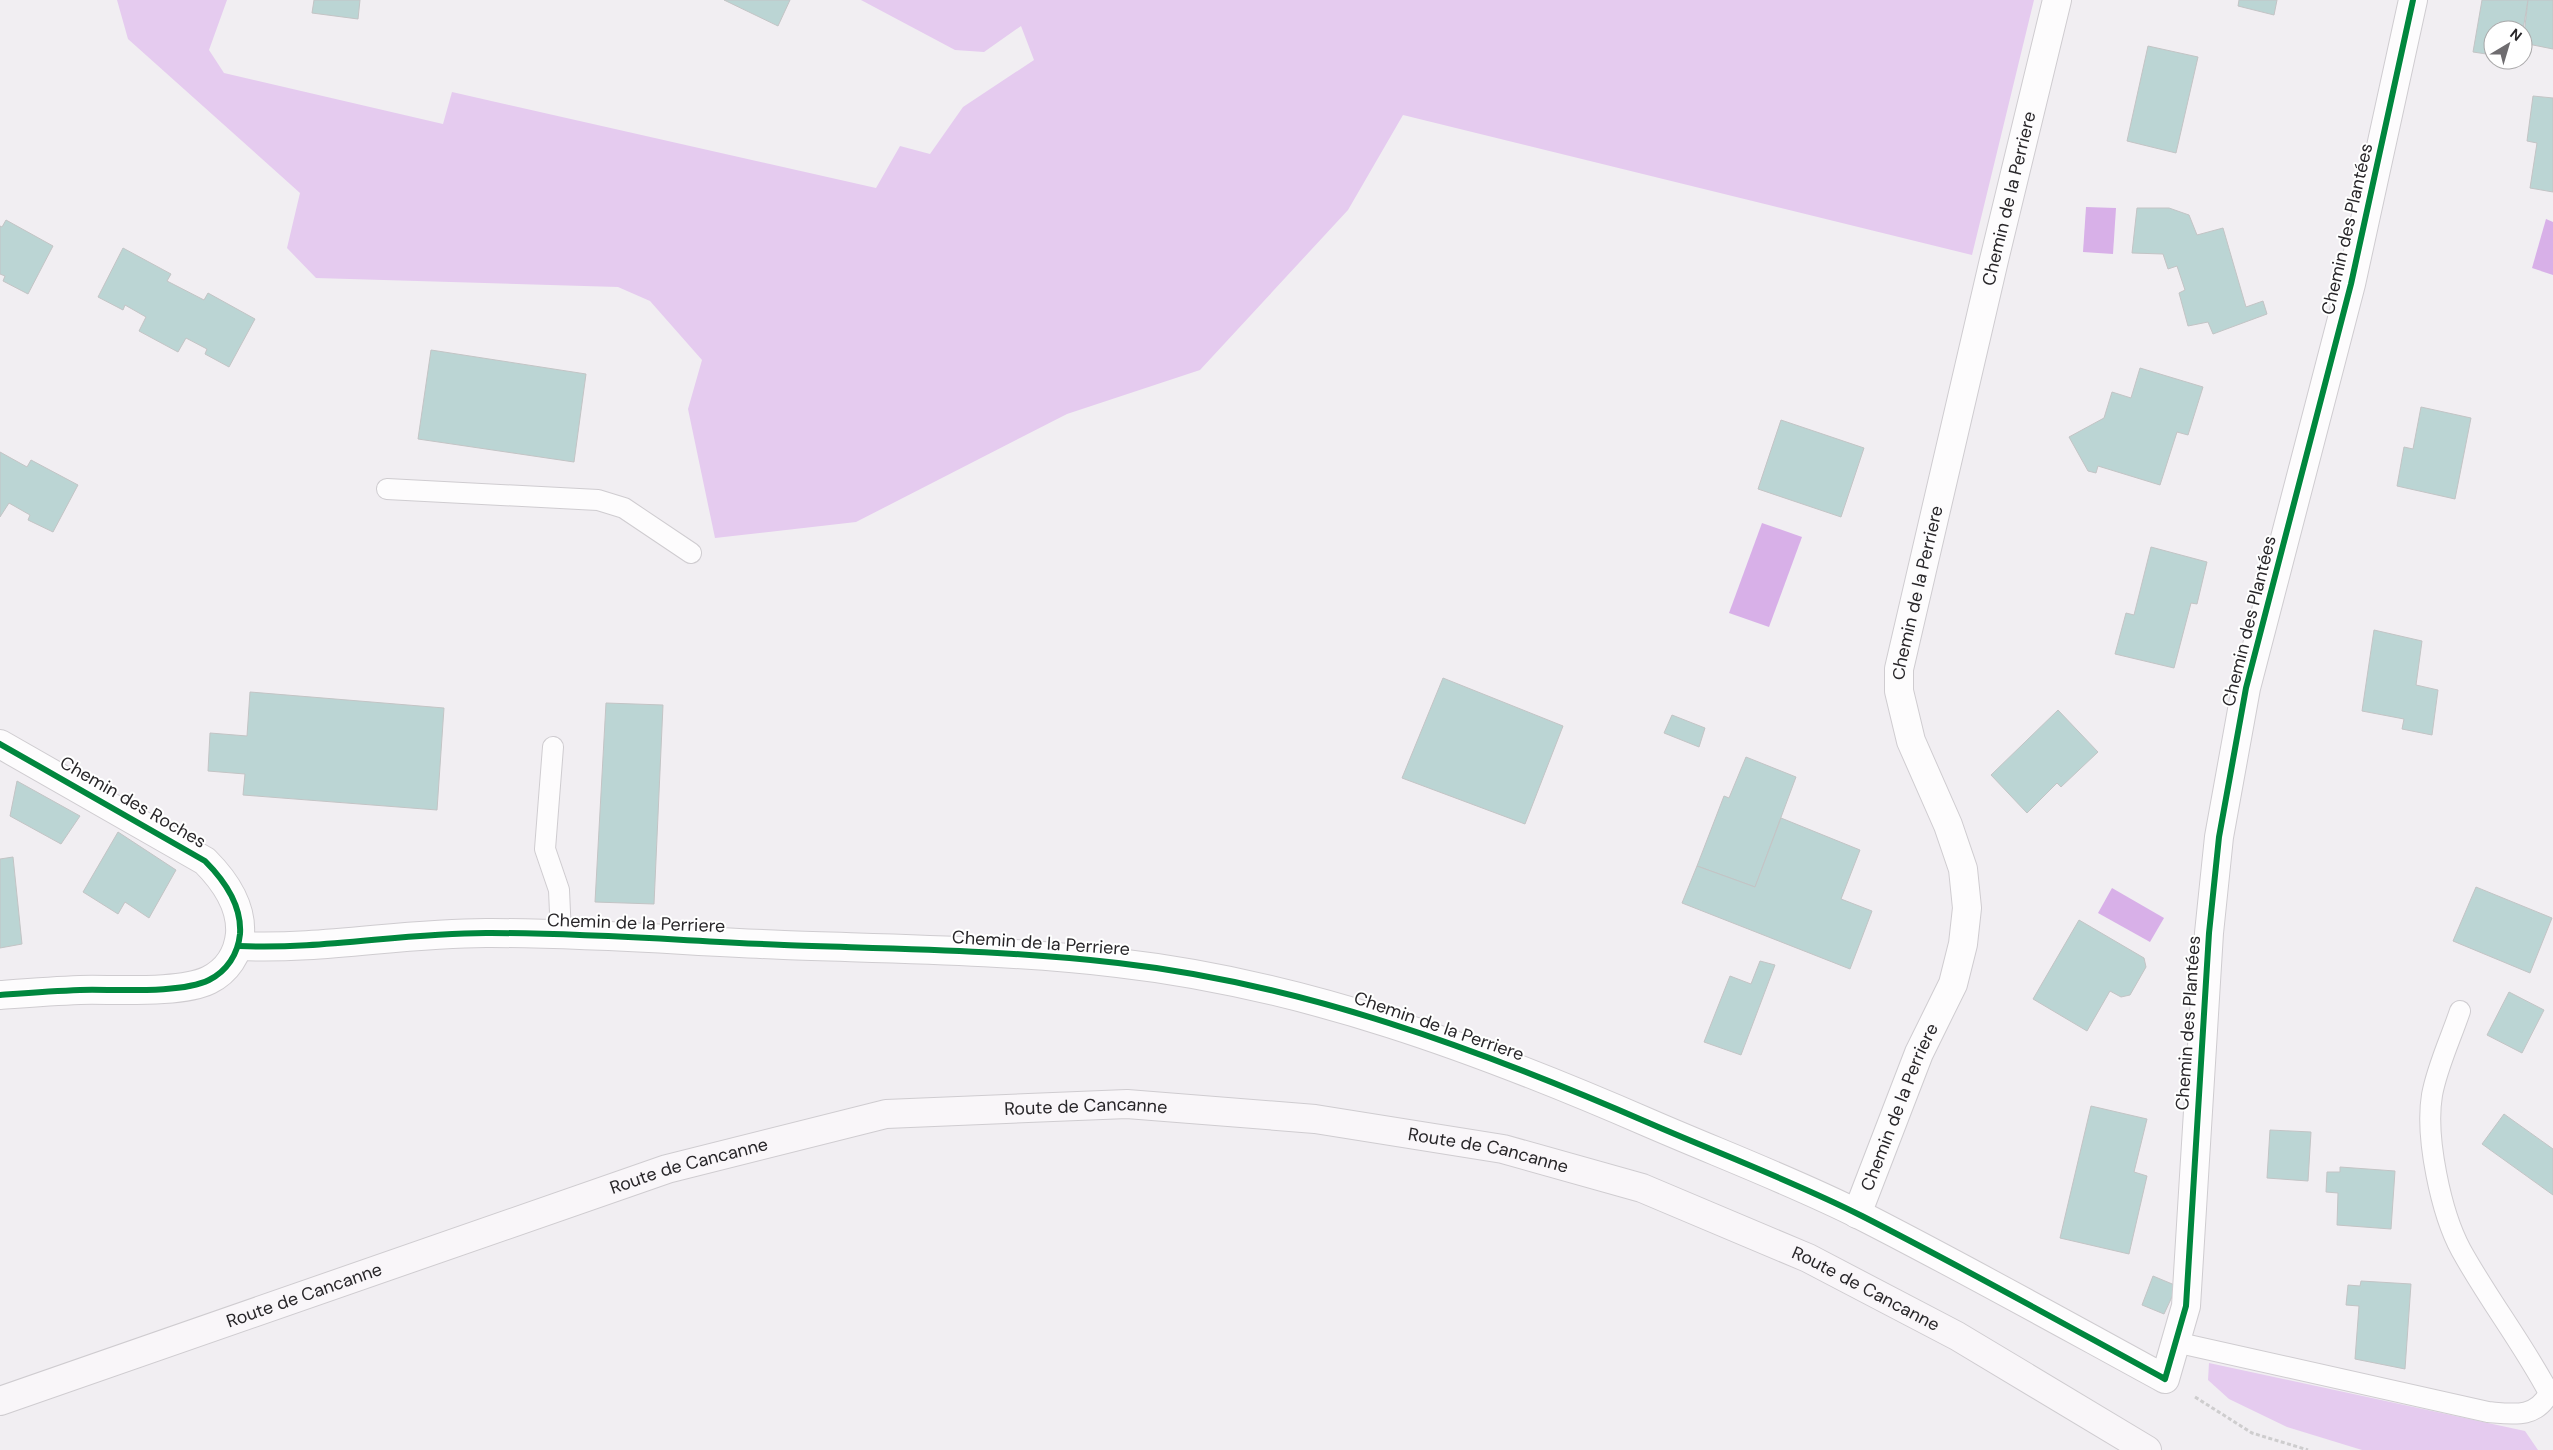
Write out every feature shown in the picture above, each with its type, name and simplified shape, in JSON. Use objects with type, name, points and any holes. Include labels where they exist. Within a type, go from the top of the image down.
[{"type":"main road","name":"Route de Cancanne","points":[[0,1401],[667,1169],[886,1114],[1127,1104],[1324,1120],[1503,1149],[1642,1188],[1817,1263],[1957,1336],[2146,1450]]},
{"type":"street","name":"Chemin de la Perriere","points":[[239,946],[273,948],[427,935],[490,932],[1012,954],[1118,963],[1199,975],[1258,987],[1357,1013],[1463,1048],[1556,1083],[1857,1214],[1919,1053],[1953,984],[1963,944],[1967,908],[1962,869],[1948,825],[1911,741],[1899,691],[1900,669],[1994,260],[2057,0]]},
{"type":"street","name":"Chemin des Plantées","points":[[2165,1378],[2186,1306],[2209,933],[2219,837],[2246,688],[2351,284],[2413,0]]},
{"type":"street","name":"Chemin des Roches","points":[[0,744],[205,861],[226,885],[234,899],[239,914],[239,946]]},
{"type":"street","points":[[0,995],[166,988],[194,984],[208,980],[222,972],[232,960],[239,946]]},
{"type":"street","points":[[1857,1214],[2165,1378]]},
{"type":"lane","points":[[387,489],[598,500],[624,508],[691,553]]},
{"type":"lane","points":[[553,747],[545,849],[559,890],[561,935]]},
{"type":"lane","points":[[2175,1342],[2488,1412],[2527,1414],[2544,1403],[2549,1393],[2532,1361],[2461,1249],[2438,1185],[2430,1129],[2432,1094],[2460,1011]]},
{"type":"path","points":[[2165,1378],[2252,1433],[2308,1450]]},
{"type":"shaded area","points":[[117,0],[227,0],[209,50],[224,73],[443,124],[452,92],[876,188],[900,146],[930,154],[963,107],[1034,60],[1021,26],[984,52],[955,50],[861,0],[2034,0],[1972,255],[1403,115],[1348,210],[1200,370],[1067,414],[856,522],[715,538],[688,409],[702,360],[650,301],[618,287],[316,278],[287,248],[300,193],[128,39]]},
{"type":"shaded area","points":[[2086,207],[2116,208],[2113,254],[2083,252]]},
{"type":"shaded area","points":[[2546,219],[2553,222],[2553,275],[2532,268]]},
{"type":"shaded area","points":[[1762,523],[1802,537],[1769,627],[1729,613]]},
{"type":"shaded area","points":[[2112,888],[2164,918],[2150,942],[2098,913]]},
{"type":"shaded area","points":[[2209,1363],[2525,1431],[2538,1450],[2362,1450],[2287,1427],[2229,1399],[2208,1380]]},
{"type":"building","points":[[314,0],[360,0],[358,19],[312,13]]},
{"type":"building","points":[[724,0],[790,0],[778,26]]},
{"type":"building","points":[[2239,0],[2277,0],[2274,15],[2238,6]]},
{"type":"building","points":[[2482,0],[2528,0],[2525,20],[2483,20],[2483,54],[2473,52]]},
{"type":"building","points":[[2528,0],[2553,0],[2553,49],[2533,45],[2533,20],[2526,20]]},
{"type":"building","points":[[2148,46],[2198,57],[2176,153],[2127,141]]},
{"type":"building","points":[[2533,96],[2553,98],[2553,192],[2530,188],[2537,143],[2527,141]]},
{"type":"building","points":[[2137,208],[2169,208],[2189,215],[2197,235],[2223,228],[2246,307],[2263,301],[2267,314],[2213,334],[2208,322],[2188,326],[2179,293],[2185,290],[2177,266],[2168,269],[2163,254],[2132,253]]},
{"type":"building","points":[[6,220],[53,246],[28,294],[3,281],[5,276],[0,274],[0,226],[2,227]]},
{"type":"building","points":[[123,248],[171,274],[167,281],[204,300],[208,293],[255,319],[229,367],[205,354],[207,349],[186,338],[178,352],[139,331],[146,317],[125,305],[123,310],[98,297]]},
{"type":"building","points":[[431,350],[586,374],[574,462],[418,439]]},
{"type":"building","points":[[2140,368],[2203,387],[2188,435],[2177,432],[2160,485],[2098,466],[2096,473],[2088,471],[2069,437],[2104,418],[2112,392],[2131,398]]},
{"type":"building","points":[[2421,407],[2471,418],[2455,499],[2397,486],[2404,447],[2413,449]]},
{"type":"building","points":[[1781,420],[1864,448],[1841,517],[1758,489]]},
{"type":"building","points":[[0,452],[27,467],[31,460],[78,485],[53,532],[28,520],[30,515],[9,503],[0,517]]},
{"type":"building","points":[[2151,547],[2207,562],[2197,604],[2191,603],[2174,668],[2115,654],[2126,613],[2134,615]]},
{"type":"building","points":[[2374,630],[2422,641],[2416,685],[2438,690],[2432,735],[2402,729],[2404,719],[2362,711]]},
{"type":"building","points":[[1443,678],[1563,726],[1525,824],[1402,778]]},
{"type":"building","points":[[250,692],[444,708],[437,810],[243,795],[245,774],[208,771],[210,733],[247,736]]},
{"type":"building","points":[[606,703],[663,705],[654,904],[595,902]]},
{"type":"building","points":[[2058,710],[2098,752],[2061,787],[2057,783],[2027,813],[1991,775]]},
{"type":"building","points":[[1672,715],[1705,728],[1699,747],[1664,733]]},
{"type":"building","points":[[1746,757],[1796,777],[1755,887],[1697,866],[1724,796],[1729,798]]},
{"type":"building","points":[[17,781],[80,816],[61,844],[10,816]]},
{"type":"building","points":[[1781,818],[1860,850],[1841,899],[1872,911],[1850,969],[1682,903],[1697,866],[1755,887]]},
{"type":"building","points":[[118,832],[176,870],[149,918],[125,902],[118,914],[83,892]]},
{"type":"building","points":[[13,857],[22,944],[0,948],[0,859]]},
{"type":"building","points":[[2476,887],[2552,918],[2530,973],[2453,941]]},
{"type":"building","points":[[2079,920],[2144,958],[2146,967],[2130,995],[2121,997],[2110,991],[2087,1031],[2033,999]]},
{"type":"building","points":[[1760,961],[1775,965],[1741,1055],[1704,1042],[1730,976],[1751,984]]},
{"type":"building","points":[[2509,992],[2544,1010],[2522,1053],[2487,1035]]},
{"type":"building","points":[[2091,1106],[2147,1119],[2134,1172],[2147,1176],[2129,1254],[2060,1238]]},
{"type":"building","points":[[2504,1114],[2553,1149],[2553,1195],[2482,1144]]},
{"type":"building","points":[[2270,1130],[2311,1132],[2308,1181],[2267,1178]]},
{"type":"building","points":[[2340,1167],[2395,1171],[2391,1229],[2337,1225],[2338,1193],[2326,1192],[2327,1172],[2340,1172]]},
{"type":"building","points":[[2153,1276],[2177,1286],[2164,1314],[2142,1305]]},
{"type":"building","points":[[2361,1281],[2411,1284],[2405,1369],[2355,1359],[2359,1306],[2346,1305],[2348,1285],[2360,1286]]},
{"type":"cycle path","points":[[239,946],[302,946],[460,933],[528,933],[1035,955],[1118,963],[1187,973],[1255,986],[1322,1003],[1455,1045],[1585,1096],[1783,1180],[1836,1203],[1900,1236],[2165,1379],[2186,1306],[2209,933],[2219,837],[2246,688],[2351,284],[2413,0]]},
{"type":"cycle path","points":[[0,744],[205,861],[231,894],[240,923],[237,948],[226,967],[209,980],[197,984],[165,989],[50,991],[0,995]]}]
